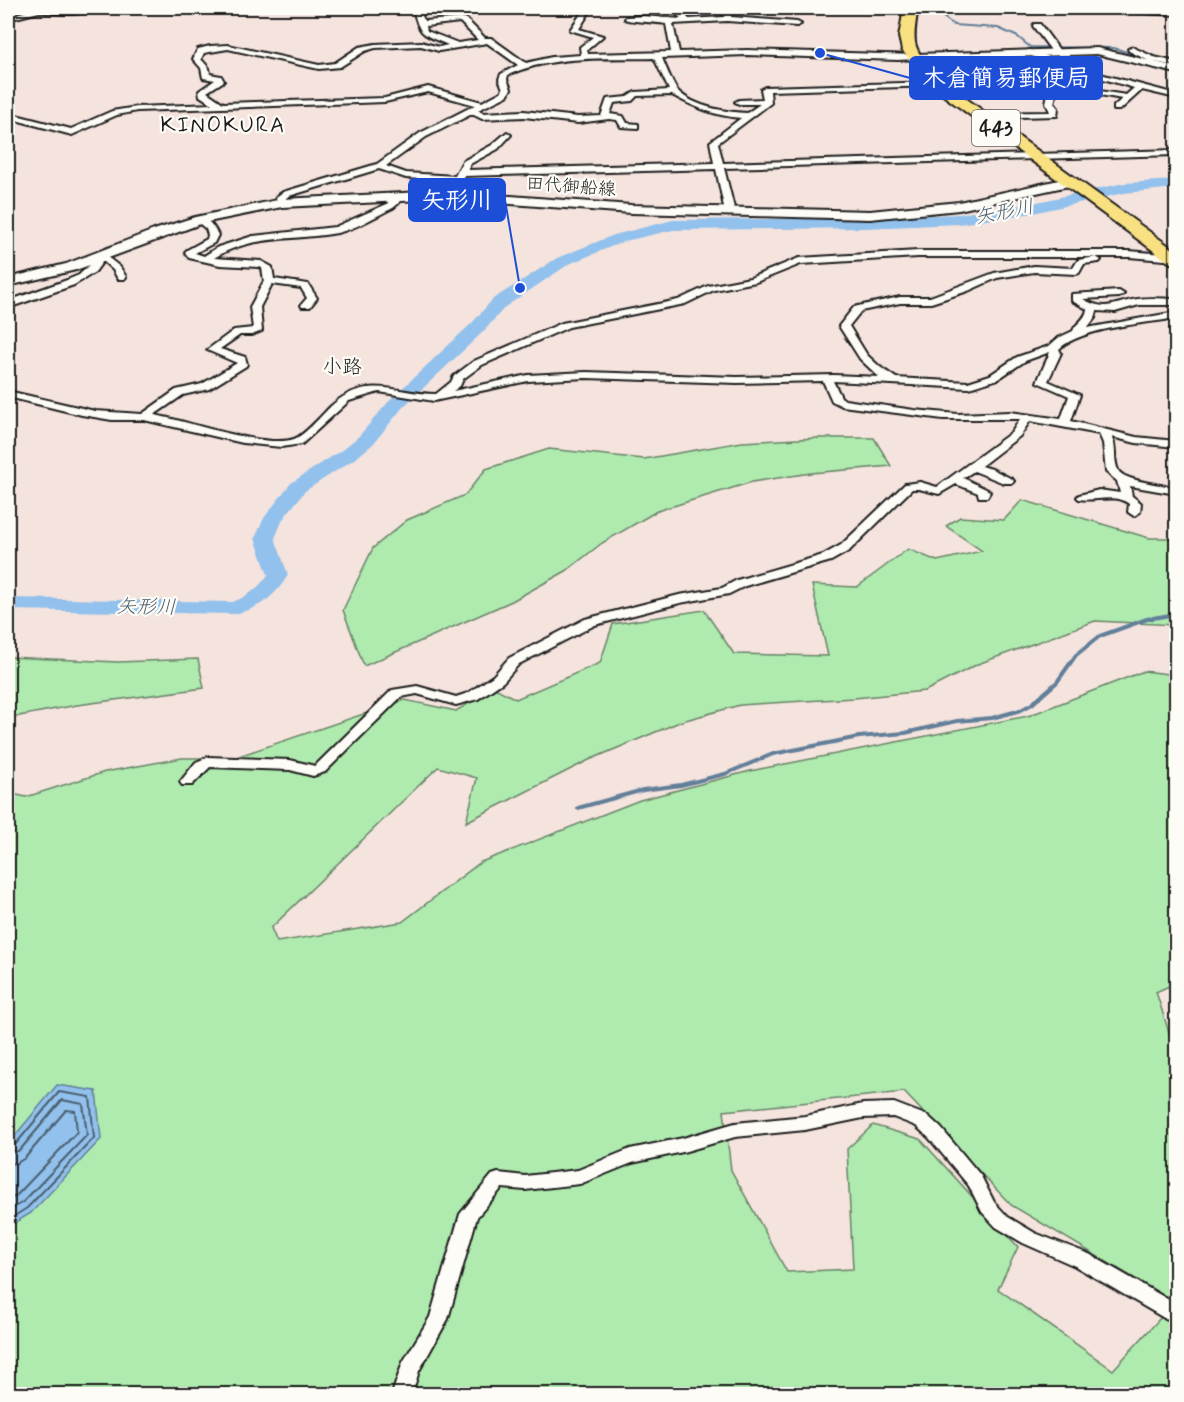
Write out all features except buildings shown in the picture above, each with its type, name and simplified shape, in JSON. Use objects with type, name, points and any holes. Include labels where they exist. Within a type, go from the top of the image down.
[{"type":"highway","name":"443","points":[[911,8],[906,37],[909,50],[938,84],[1075,187],[1176,259]]},
{"type":"highway","points":[[917,57],[920,51],[915,30],[922,8]]},
{"type":"main road","name":"田代御船線","points":[[8,282],[47,274],[200,220],[282,203],[443,195],[579,206],[870,215],[920,212],[1075,187]]},
{"type":"street","points":[[8,18],[39,10],[71,12],[117,8]]},
{"type":"street","points":[[416,8],[420,24],[428,35],[455,45]]},
{"type":"street","points":[[585,57],[583,49],[599,36],[574,29],[588,8]]},
{"type":"street","points":[[675,8],[686,20]]},
{"type":"street","points":[[727,19],[729,12],[741,8]]},
{"type":"street","points":[[1098,8],[1176,13]]},
{"type":"street","points":[[629,20],[644,18],[671,22],[727,19],[797,24]]},
{"type":"street","points":[[420,24],[462,20],[483,40]]},
{"type":"street","points":[[671,22],[669,25],[675,54]]},
{"type":"street","points":[[1037,26],[1056,51]]},
{"type":"street","points":[[219,105],[203,94],[203,91],[220,81],[218,78],[206,76],[205,68],[198,62],[201,51],[210,48],[228,47],[319,67],[337,65],[362,49],[375,46],[421,44],[438,49],[483,40],[492,42],[526,67]]},
{"type":"street","points":[[1132,49],[1152,59],[1176,64]]},
{"type":"street","points":[[282,203],[281,197],[285,194],[380,166],[423,135],[506,92],[503,79],[505,74],[526,67],[585,57],[675,54],[917,57],[1097,51],[1176,70]]},
{"type":"street","points":[[1029,52],[1060,65],[1176,96]]},
{"type":"street","points":[[657,55],[673,92]]},
{"type":"street","points":[[980,116],[1054,114],[1054,108],[1050,103],[1060,65]]},
{"type":"street","points":[[1105,71],[1118,76],[1113,80]]},
{"type":"street","points":[[980,72],[1055,81]]},
{"type":"street","points":[[995,85],[1004,74]]},
{"type":"street","points":[[768,101],[765,88],[938,84]]},
{"type":"street","points":[[1106,104],[1118,107],[1141,86]]},
{"type":"street","points":[[8,116],[72,132],[126,110],[386,100],[428,89],[483,105]]},
{"type":"street","points":[[606,116],[610,101],[629,99],[635,94],[673,92],[711,110],[748,116]]},
{"type":"street","points":[[1103,93],[1129,98]]},
{"type":"street","points":[[739,102],[768,101]]},
{"type":"street","points":[[730,212],[714,142],[768,101]]},
{"type":"street","points":[[471,110],[482,116],[524,114],[578,120],[606,116],[620,118],[624,125],[635,126]]},
{"type":"street","points":[[443,195],[459,176],[466,163],[495,147],[507,135]]},
{"type":"street","points":[[380,166],[386,170],[401,173],[459,176],[1176,153]]},
{"type":"street","points":[[205,259],[221,249],[253,239],[338,230],[390,206],[394,203],[395,196]]},
{"type":"street","points":[[144,417],[180,392],[205,387],[242,364],[243,361],[236,357],[212,350],[238,332],[252,332],[258,329],[255,307],[269,281],[266,265],[205,259],[190,253],[212,238],[212,230],[200,220]]},
{"type":"street","points":[[432,397],[456,384],[458,378],[478,363],[566,325],[681,302],[711,288],[753,280],[799,261],[899,254],[1143,255],[1176,259]]},
{"type":"street","points":[[894,381],[873,369],[864,360],[844,326],[858,309],[900,300],[931,300],[1005,274],[1034,269],[1071,272],[1078,270],[1081,262],[1085,261],[1137,260],[1143,255]]},
{"type":"street","points":[[8,305],[13,300],[72,281],[96,266],[98,257],[117,268],[121,277]]},
{"type":"street","points":[[269,281],[305,286],[312,298],[306,305]]},
{"type":"street","points":[[1119,294],[1085,294],[1075,297],[1092,308],[1115,309],[1138,302],[1176,302]]},
{"type":"street","points":[[1079,332],[1078,329],[1091,318],[1092,308]]},
{"type":"street","points":[[8,394],[108,416],[144,417],[276,444],[288,444],[298,442],[352,395],[369,390],[432,397],[548,376],[737,380],[827,379],[951,385],[983,382],[1029,356],[1053,348],[1062,340],[1079,332],[1176,315]]},
{"type":"street","points":[[1053,348],[1056,352],[1055,358],[1042,382],[1076,394],[1065,423]]},
{"type":"street","points":[[827,379],[836,399],[842,403],[917,415],[972,417],[1009,414],[1065,423],[1136,440],[1176,441]]},
{"type":"street","points":[[187,782],[201,765],[208,762],[290,765],[313,771],[320,769],[397,693],[417,690],[456,701],[472,696],[498,679],[514,661],[590,622],[679,599],[725,591],[741,583],[827,558],[845,548],[909,486],[920,485],[939,491],[1016,434],[1027,417]]},
{"type":"street","points":[[1104,433],[1109,443],[1112,472],[1123,481],[1176,491]]},
{"type":"street","points":[[972,467],[988,471],[1008,481]]},
{"type":"street","points":[[955,479],[984,492],[983,495]]},
{"type":"street","points":[[1123,481],[1126,497]]},
{"type":"street","points":[[1083,497],[1099,494],[1126,497],[1135,503],[1134,512]]},
{"type":"street","points":[[402,1395],[410,1368],[439,1318],[469,1214],[498,1180],[525,1183],[580,1177],[630,1156],[683,1145],[735,1130],[805,1123],[878,1109],[894,1110],[910,1115],[935,1133],[975,1180],[988,1207],[1002,1222],[1029,1238],[1082,1260],[1171,1312],[1176,1312]]},
{"type":"green space","points":[[874,438],[891,466],[811,473],[752,482],[657,511],[602,543],[566,571],[512,601],[364,666],[343,610],[373,548],[407,520],[465,495],[486,469],[549,449],[644,459],[742,442]]},
{"type":"green space","points":[[1022,500],[1149,538],[1176,538],[1176,625],[1095,621],[978,664],[925,691],[740,705],[682,721],[589,760],[466,822],[477,778],[438,767],[271,928],[277,942],[402,922],[481,862],[640,800],[750,771],[1028,716],[1144,671],[1176,675],[1176,983],[1156,992],[1176,1054],[1176,1303],[1011,1205],[904,1092],[724,1111],[731,1170],[787,1272],[853,1269],[847,1149],[873,1125],[920,1139],[1018,1247],[998,1289],[1113,1370],[1162,1316],[1176,1318],[1176,1394],[686,1394],[670,1392],[667,1394],[8,1394],[8,793],[26,797],[105,772],[182,758],[233,758],[405,700],[456,711],[495,688],[516,699],[600,663],[613,624],[704,610],[734,654],[828,656],[812,585],[857,587],[908,549],[937,561],[982,551],[946,526],[960,517],[1004,520]]},
{"type":"green space","points":[[8,657],[118,662],[198,659],[204,688],[77,705],[8,718]]},
{"type":"water","points":[[57,1085],[96,1091],[101,1139],[31,1213],[8,1227],[8,1144]]},
{"type":"waterway","points":[[773,8],[784,8]]},
{"type":"waterway","points":[[933,8],[939,10],[943,17],[954,25],[998,28],[1018,37],[1030,47],[1114,48],[1143,57]]},
{"type":"waterway","name":"矢形川","points":[[8,604],[235,608],[255,600],[270,587],[278,575],[265,538],[274,518],[298,487],[349,454],[366,440],[397,403],[478,327],[499,303],[563,261],[620,238],[673,225],[865,223],[959,219],[1033,208],[1124,188],[1176,184]]},
{"type":"waterway","points":[[578,808],[643,790],[681,785],[725,774],[773,754],[859,737],[905,733],[957,721],[992,718],[1021,710],[1032,704],[1057,682],[1076,655],[1100,636],[1147,619],[1176,614]]},
{"type":"place","name":"木倉簡易郵便局","points":[[820,53]]},
{"type":"place","name":"矢形川","points":[[520,288]]},
{"type":"district","name":"KINOKURA","points":[[223,124]]},
{"type":"district","name":"小路","points":[[342,366]]}]
